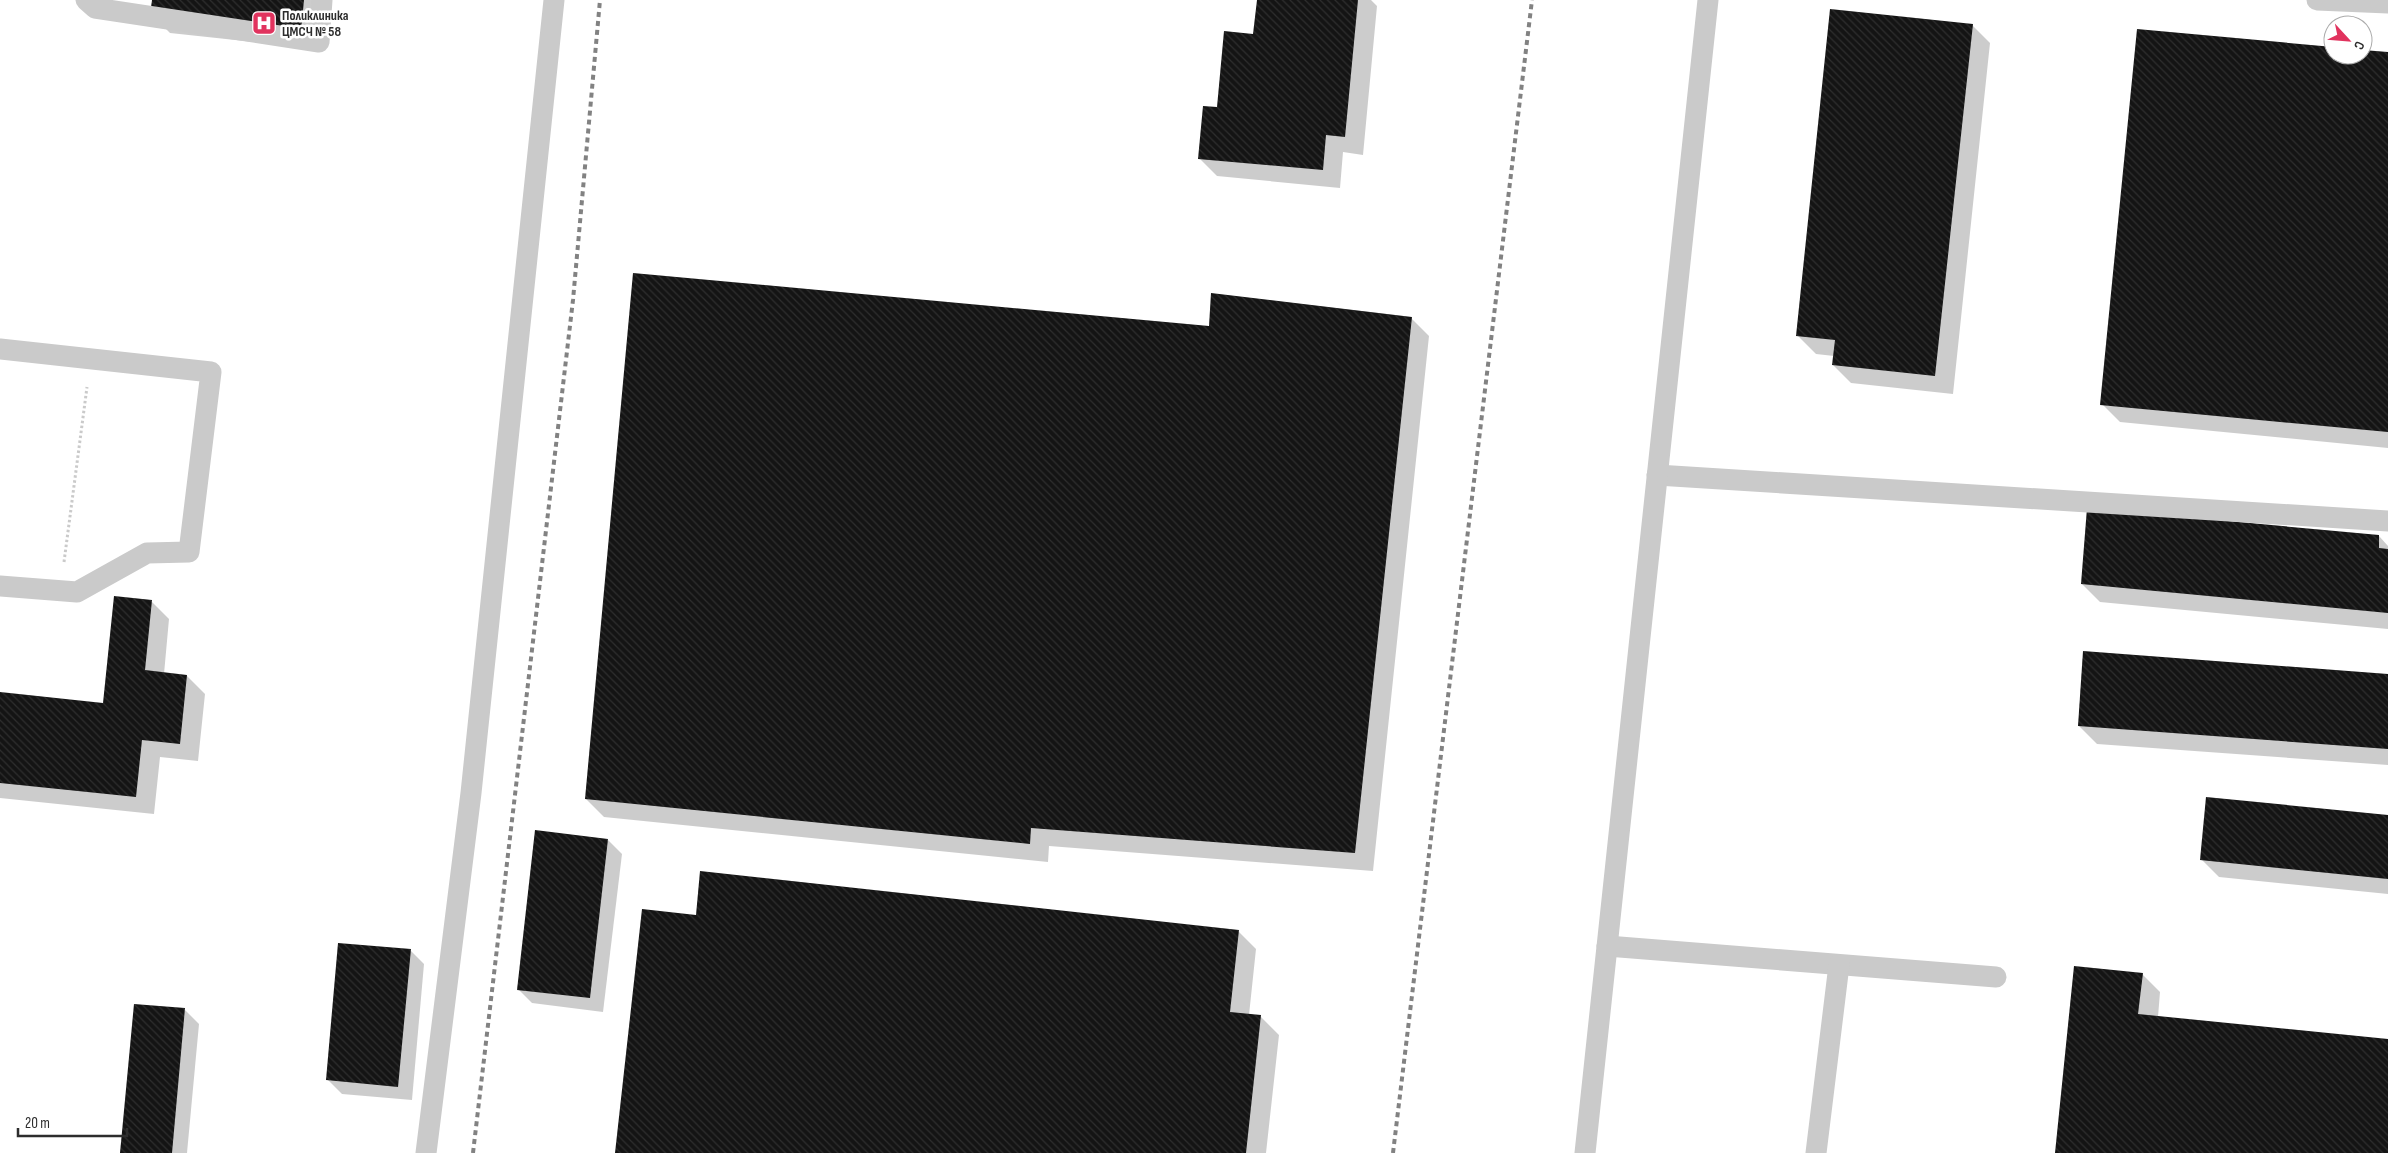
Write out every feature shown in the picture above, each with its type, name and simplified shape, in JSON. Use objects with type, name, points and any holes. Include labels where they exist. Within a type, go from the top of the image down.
[{"type":"lane","points":[[86,0],[94,8],[318,42],[322,0]]},
{"type":"lane","points":[[426,1153],[472,783],[554,0]]},
{"type":"lane","points":[[1585,1153],[1708,0]]},
{"type":"lane","points":[[2318,0],[2388,3]]},
{"type":"lane","points":[[0,349],[211,372],[189,552],[146,553],[77,592],[0,586]]},
{"type":"lane","points":[[1657,475],[2388,521]]},
{"type":"lane","points":[[1607,946],[1996,977]]},
{"type":"lane","points":[[1816,1153],[1839,965]]},
{"type":"path","points":[[60,591],[91,359]]},
{"type":"building","name":"Поликлиника ЦМСЧ № 58","points":[[152,0],[304,0],[301,31],[150,15]]},
{"type":"building","points":[[1257,0],[1358,0],[1345,137],[1326,135],[1323,170],[1198,159],[1203,106],[1217,107],[1224,31],[1253,34]]},
{"type":"building","points":[[1830,9],[1973,24],[1935,376],[1832,365],[1835,340],[1796,336]]},
{"type":"building","points":[[2137,29],[2323,46],[2323,65],[2373,65],[2373,51],[2388,52],[2388,432],[2100,405]]},
{"type":"building","points":[[633,273],[1209,326],[1211,293],[1412,317],[1355,853],[1031,828],[1030,844],[585,799]]},
{"type":"building","points":[[2087,508],[2379,535],[2379,548],[2388,549],[2388,613],[2081,584]]},
{"type":"building","points":[[114,596],[152,600],[145,670],[187,675],[180,744],[142,740],[136,797],[0,783],[0,692],[103,703]]},
{"type":"building","points":[[2083,651],[2388,674],[2388,749],[2078,726]]},
{"type":"building","points":[[2206,797],[2388,815],[2388,879],[2200,860]]},
{"type":"building","points":[[535,830],[608,839],[590,998],[517,990]]},
{"type":"building","points":[[700,871],[1239,930],[1230,1012],[1261,1015],[1246,1153],[615,1153],[642,909],[696,915]]},
{"type":"building","points":[[338,943],[411,949],[398,1087],[326,1080]]},
{"type":"building","points":[[2074,966],[2143,973],[2138,1014],[2388,1039],[2388,1153],[2055,1153]]},
{"type":"building","points":[[134,1004],[185,1008],[172,1153],[120,1153]]},
{"type":"railway","points":[[473,1153],[573,300],[600,0]]},
{"type":"railway","points":[[1393,1153],[1532,0]]},
{"type":"place","name":"Поликлиника ЦМСЧ № 58","points":[[264,23]]}]
